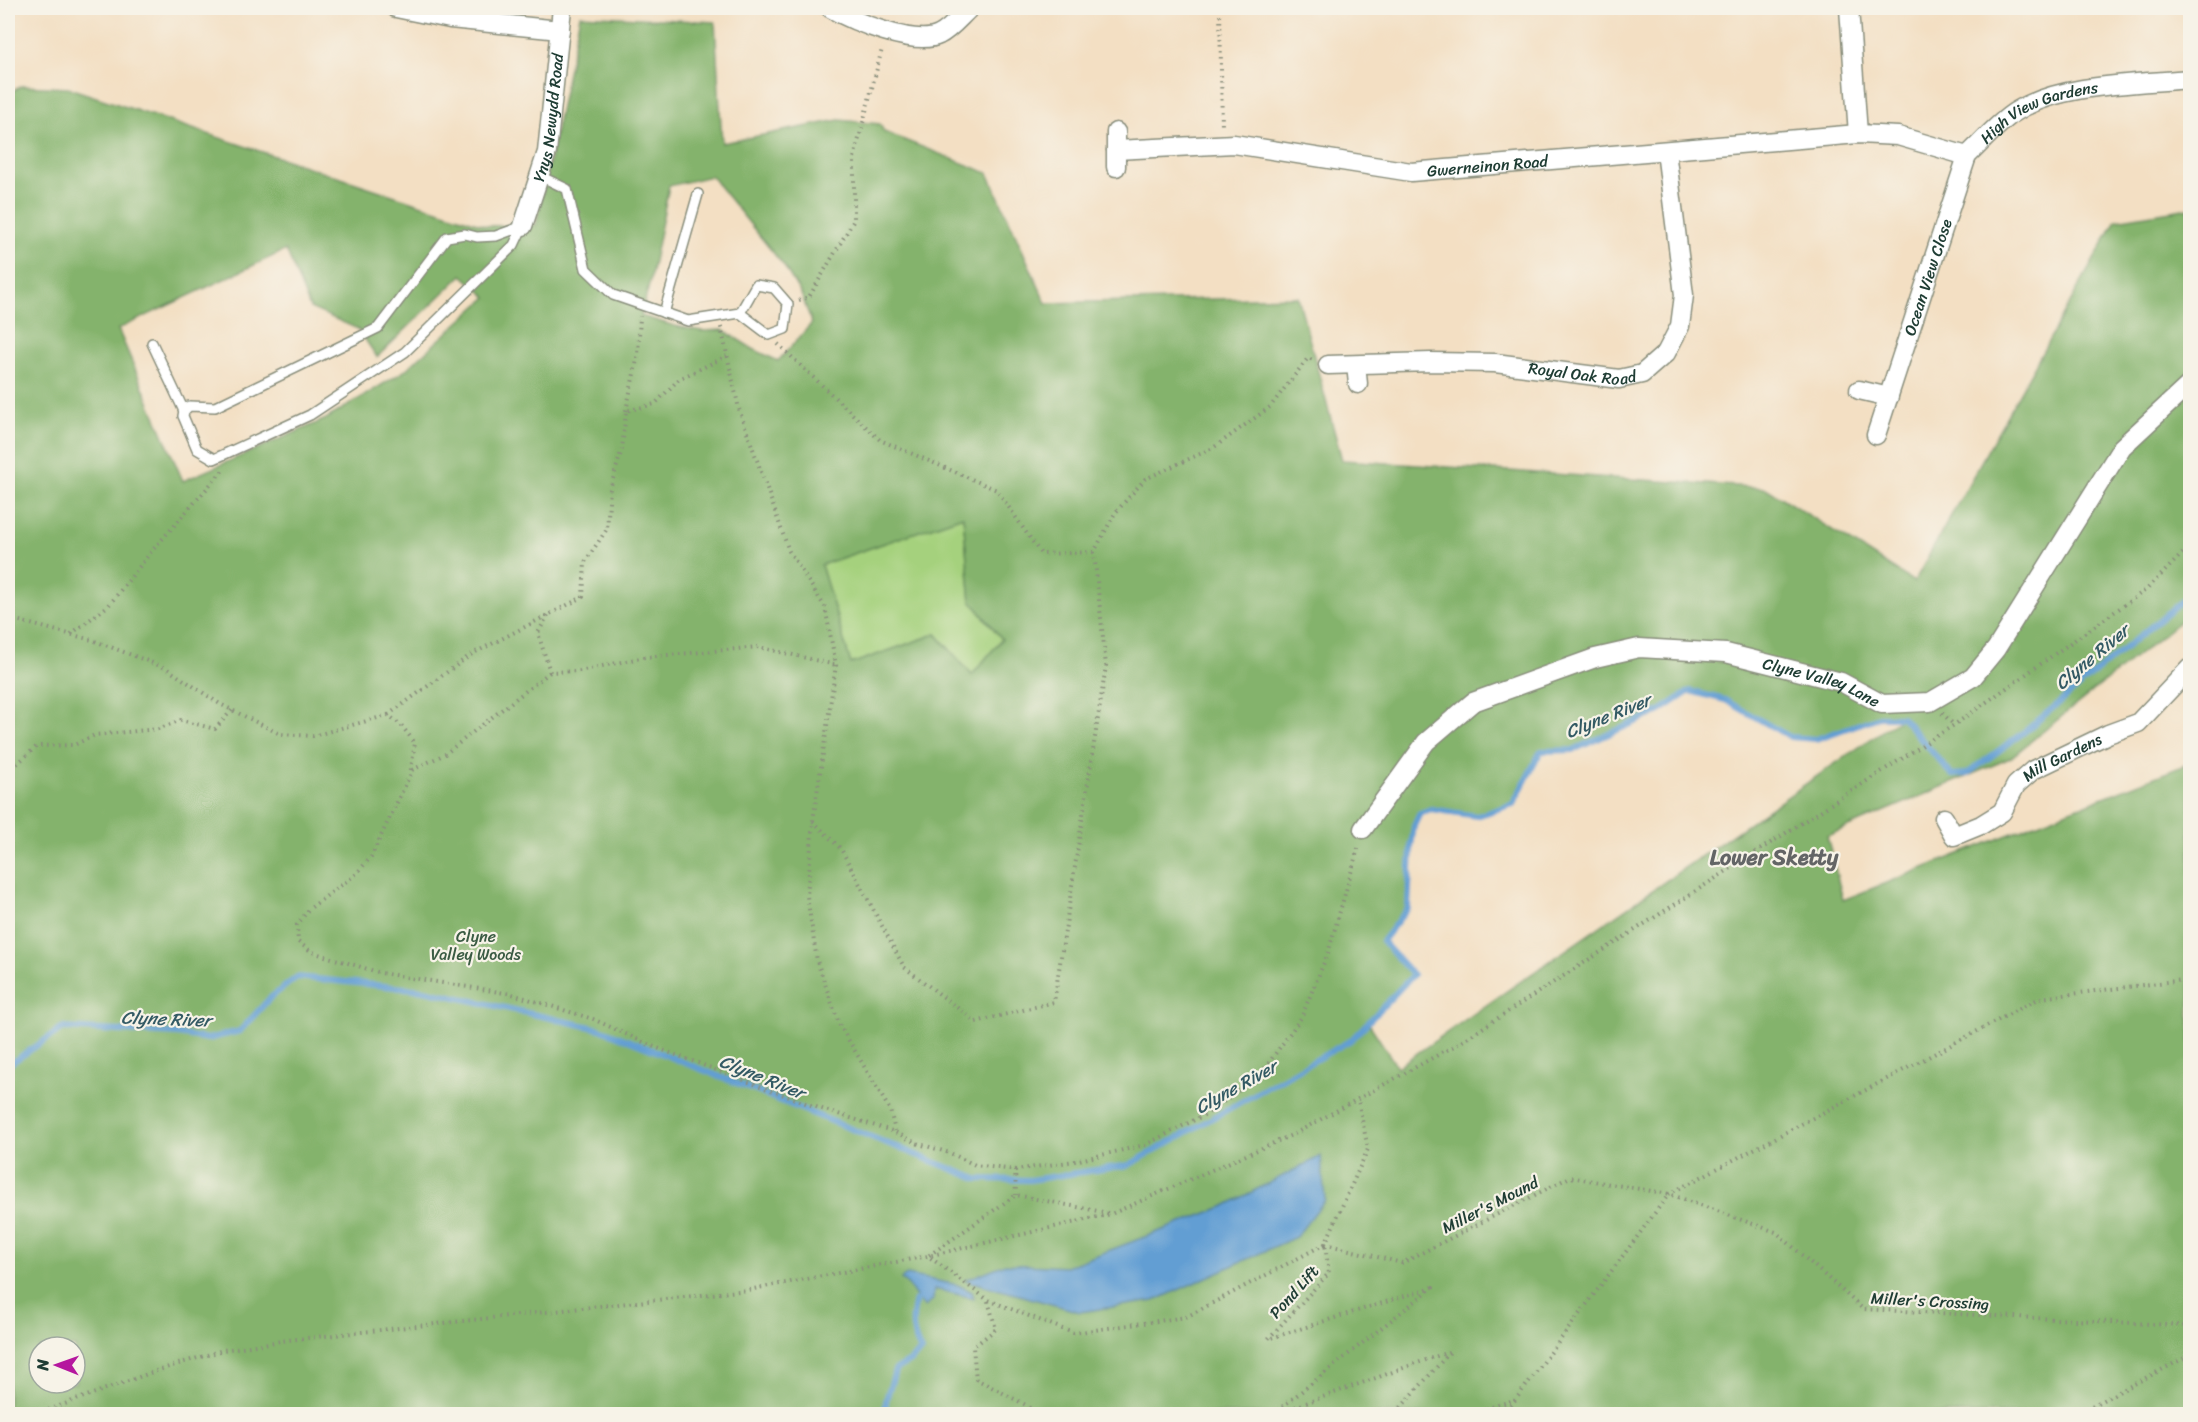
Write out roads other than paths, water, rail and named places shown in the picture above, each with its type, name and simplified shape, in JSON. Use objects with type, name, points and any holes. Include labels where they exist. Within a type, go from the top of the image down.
[{"type":"street","points":[[396,8],[450,19],[560,30]]},
{"type":"street","name":"Ynys Newydd Road","points":[[523,225],[547,152],[562,8]]},
{"type":"street","points":[[830,8],[904,37],[925,39],[940,35],[970,8]]},
{"type":"street","points":[[1849,8],[1858,134]]},
{"type":"street","name":"High View Gardens","points":[[1898,136],[1967,156],[2014,112],[2052,95],[2082,89],[2190,79]]},
{"type":"street","name":"Gwerneinon Road","points":[[1116,150],[1234,144],[1411,172],[1858,134],[1898,136]]},
{"type":"street","name":"Royal Oak Road","points":[[1328,365],[1495,363],[1619,379],[1642,374],[1666,353],[1671,344],[1680,326],[1684,295],[1666,151]]},
{"type":"street","name":"Ocean View Close","points":[[1876,435],[1967,156]]},
{"type":"street","points":[[1356,364],[1358,384]]},
{"type":"street","name":"Clyne Valley Lane","points":[[1363,829],[1426,742],[1473,702],[1595,658],[1639,648],[1726,653],[1841,682],[1882,704],[1930,702],[1973,676],[1996,649],[2122,447],[2190,384]]},
{"type":"street","points":[[1859,390],[1888,397]]},
{"type":"street","name":"Mill Gardens","points":[[1944,818],[1954,836],[1981,825],[2002,812],[2016,785],[2033,770],[2108,734],[2138,723],[2190,668]]},
{"type":"lane","points":[[540,176],[567,189],[586,268],[613,296],[688,321],[740,313],[769,335],[785,329],[788,304],[774,288],[756,285],[740,313]]},
{"type":"lane","points":[[664,314],[698,194]]},
{"type":"lane","points":[[184,411],[189,406],[215,407],[378,328],[447,237],[465,234],[477,237],[496,236],[523,225]]},
{"type":"lane","points":[[152,343],[184,411],[183,416],[197,449],[214,459],[310,415],[405,351],[514,245],[523,225]]},
{"type":"water","points":[[1321,1156],[1325,1200],[1296,1237],[1154,1301],[1080,1312],[965,1280],[1005,1264],[1066,1267],[1223,1207]]},
{"type":"water","points":[[907,1275],[958,1285],[972,1292],[974,1298],[934,1289],[933,1300],[925,1307],[901,1279]]},
{"type":"waterway","name":"Clyne River","points":[[8,1065],[63,1028],[177,1034],[208,1039],[240,1031],[270,998],[297,977],[424,990],[600,1029],[977,1179],[1030,1180],[1129,1165],[1351,1040],[1413,975],[1382,941],[1408,908],[1411,847],[1414,826],[1420,813],[1431,809],[1477,816],[1513,804],[1541,751],[1573,750],[1660,711],[1690,691],[1725,700],[1790,737],[1816,739],[1879,717],[1902,717],[1952,775],[1967,774],[2024,732],[2190,594]]},
{"type":"waterway","points":[[886,1414],[887,1398],[895,1370],[921,1351],[913,1326],[916,1300]]},
{"type":"district","name":"Lower Sketty","points":[[1774,857]]},
{"type":"park label","name":"Clyne Valley Woods","points":[[476,945]]}]
